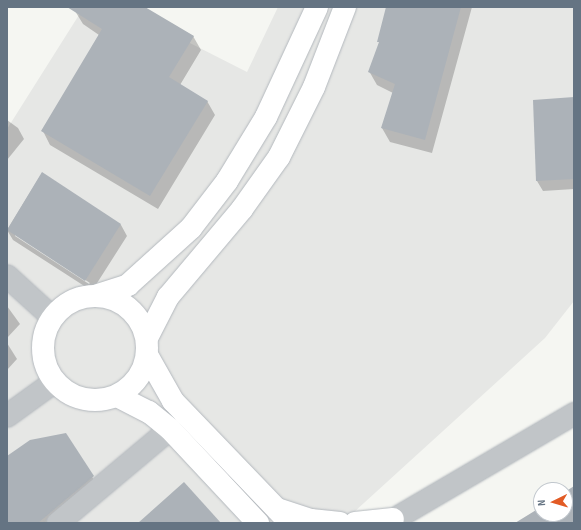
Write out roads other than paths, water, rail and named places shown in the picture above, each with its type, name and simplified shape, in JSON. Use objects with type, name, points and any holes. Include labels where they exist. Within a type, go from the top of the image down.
[{"type":"street","points":[[317,7],[266,117],[227,181],[200,216],[156,262],[128,285],[98,295],[80,297],[65,305],[52,317],[45,332],[42,350],[46,367],[54,382],[67,393],[83,399],[100,400],[117,396],[131,386],[142,372],[147,347],[156,317],[168,297],[242,209],[279,157],[314,87],[345,7]]},
{"type":"street","points":[[7,276],[52,317]]},
{"type":"street","points":[[98,295],[115,299],[130,308],[140,322],[147,347],[172,401],[283,516],[340,523]]},
{"type":"street","points":[[7,416],[54,382]]},
{"type":"street","points":[[117,396],[149,412],[170,429],[258,523]]},
{"type":"street","points":[[354,523],[390,521],[574,414]]},
{"type":"street","points":[[58,523],[170,429]]}]
